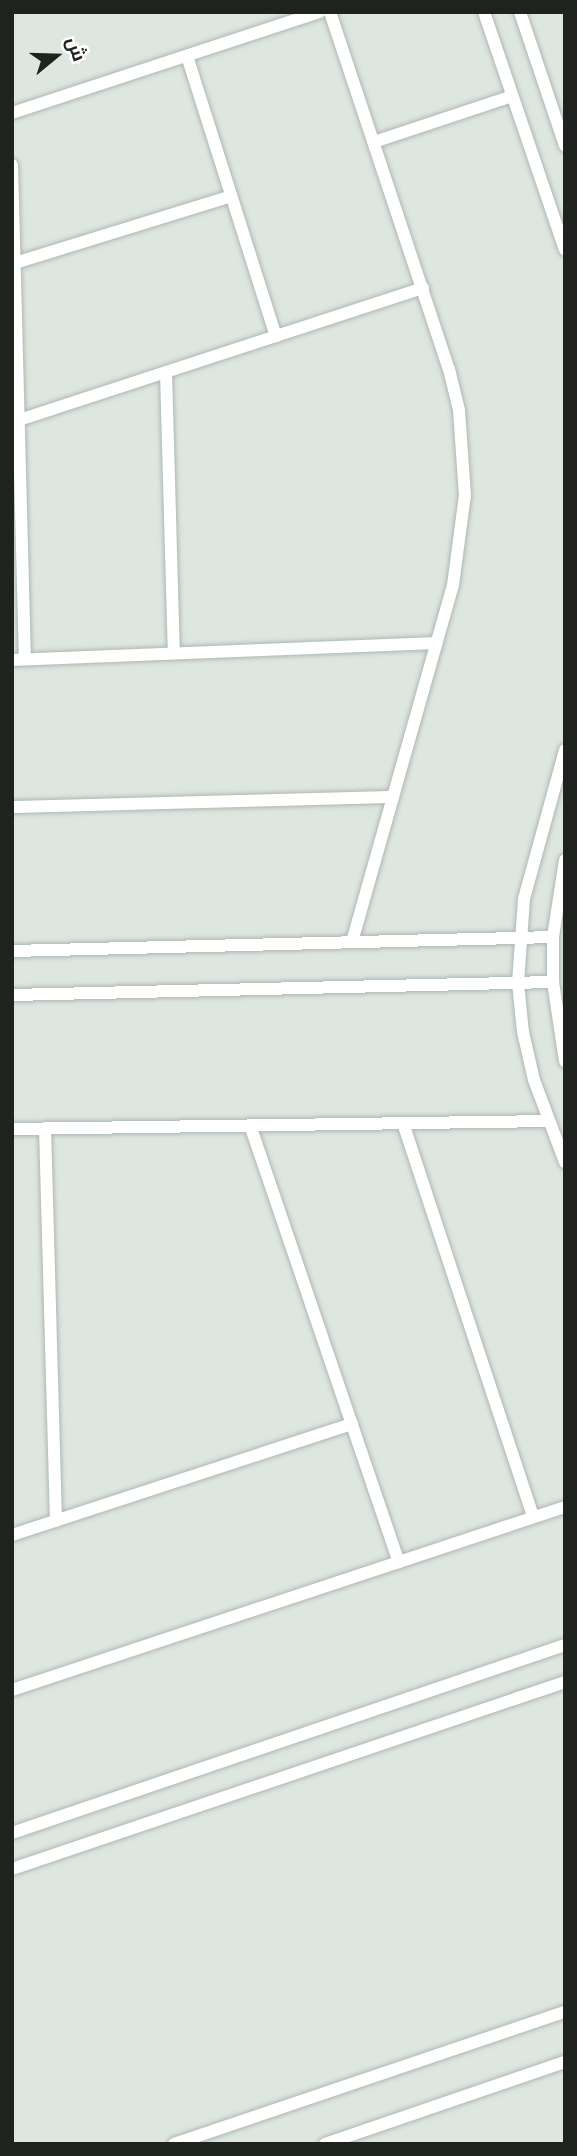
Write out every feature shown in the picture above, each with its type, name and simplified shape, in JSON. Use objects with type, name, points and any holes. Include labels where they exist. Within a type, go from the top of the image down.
[{"type":"street","points":[[12,113],[320,12]]},
{"type":"street","points":[[330,12],[450,369],[464,452],[462,539],[436,643],[352,942]]},
{"type":"street","points":[[484,12],[565,250]]},
{"type":"street","points":[[520,12],[565,146]]},
{"type":"street","points":[[187,56],[276,336]]},
{"type":"street","points":[[374,142],[512,96]]},
{"type":"street","points":[[12,165],[19,420],[19,659],[436,643]]},
{"type":"street","points":[[15,263],[232,197]]},
{"type":"street","points":[[19,420],[423,288]]},
{"type":"street","points":[[166,372],[174,653]]},
{"type":"street","points":[[565,750],[532,862],[520,937],[518,983],[523,1032],[549,1121],[565,1162]]},
{"type":"street","points":[[12,807],[393,797]]},
{"type":"street","points":[[565,860],[553,937],[553,982],[565,1062]]},
{"type":"street","points":[[12,951],[553,937]]},
{"type":"street","points":[[12,995],[553,982]]},
{"type":"street","points":[[12,1129],[549,1121]]},
{"type":"street","points":[[403,1123],[533,1517]]},
{"type":"street","points":[[250,1125],[399,1562]]},
{"type":"street","points":[[46,1128],[56,1521]]},
{"type":"street","points":[[12,1535],[352,1423]]},
{"type":"street","points":[[12,1690],[565,1507]]},
{"type":"street","points":[[12,1833],[565,1645]]},
{"type":"street","points":[[12,1869],[565,1682]]},
{"type":"street","points":[[174,2144],[565,2011]]},
{"type":"street","points":[[325,2144],[565,2063]]}]
